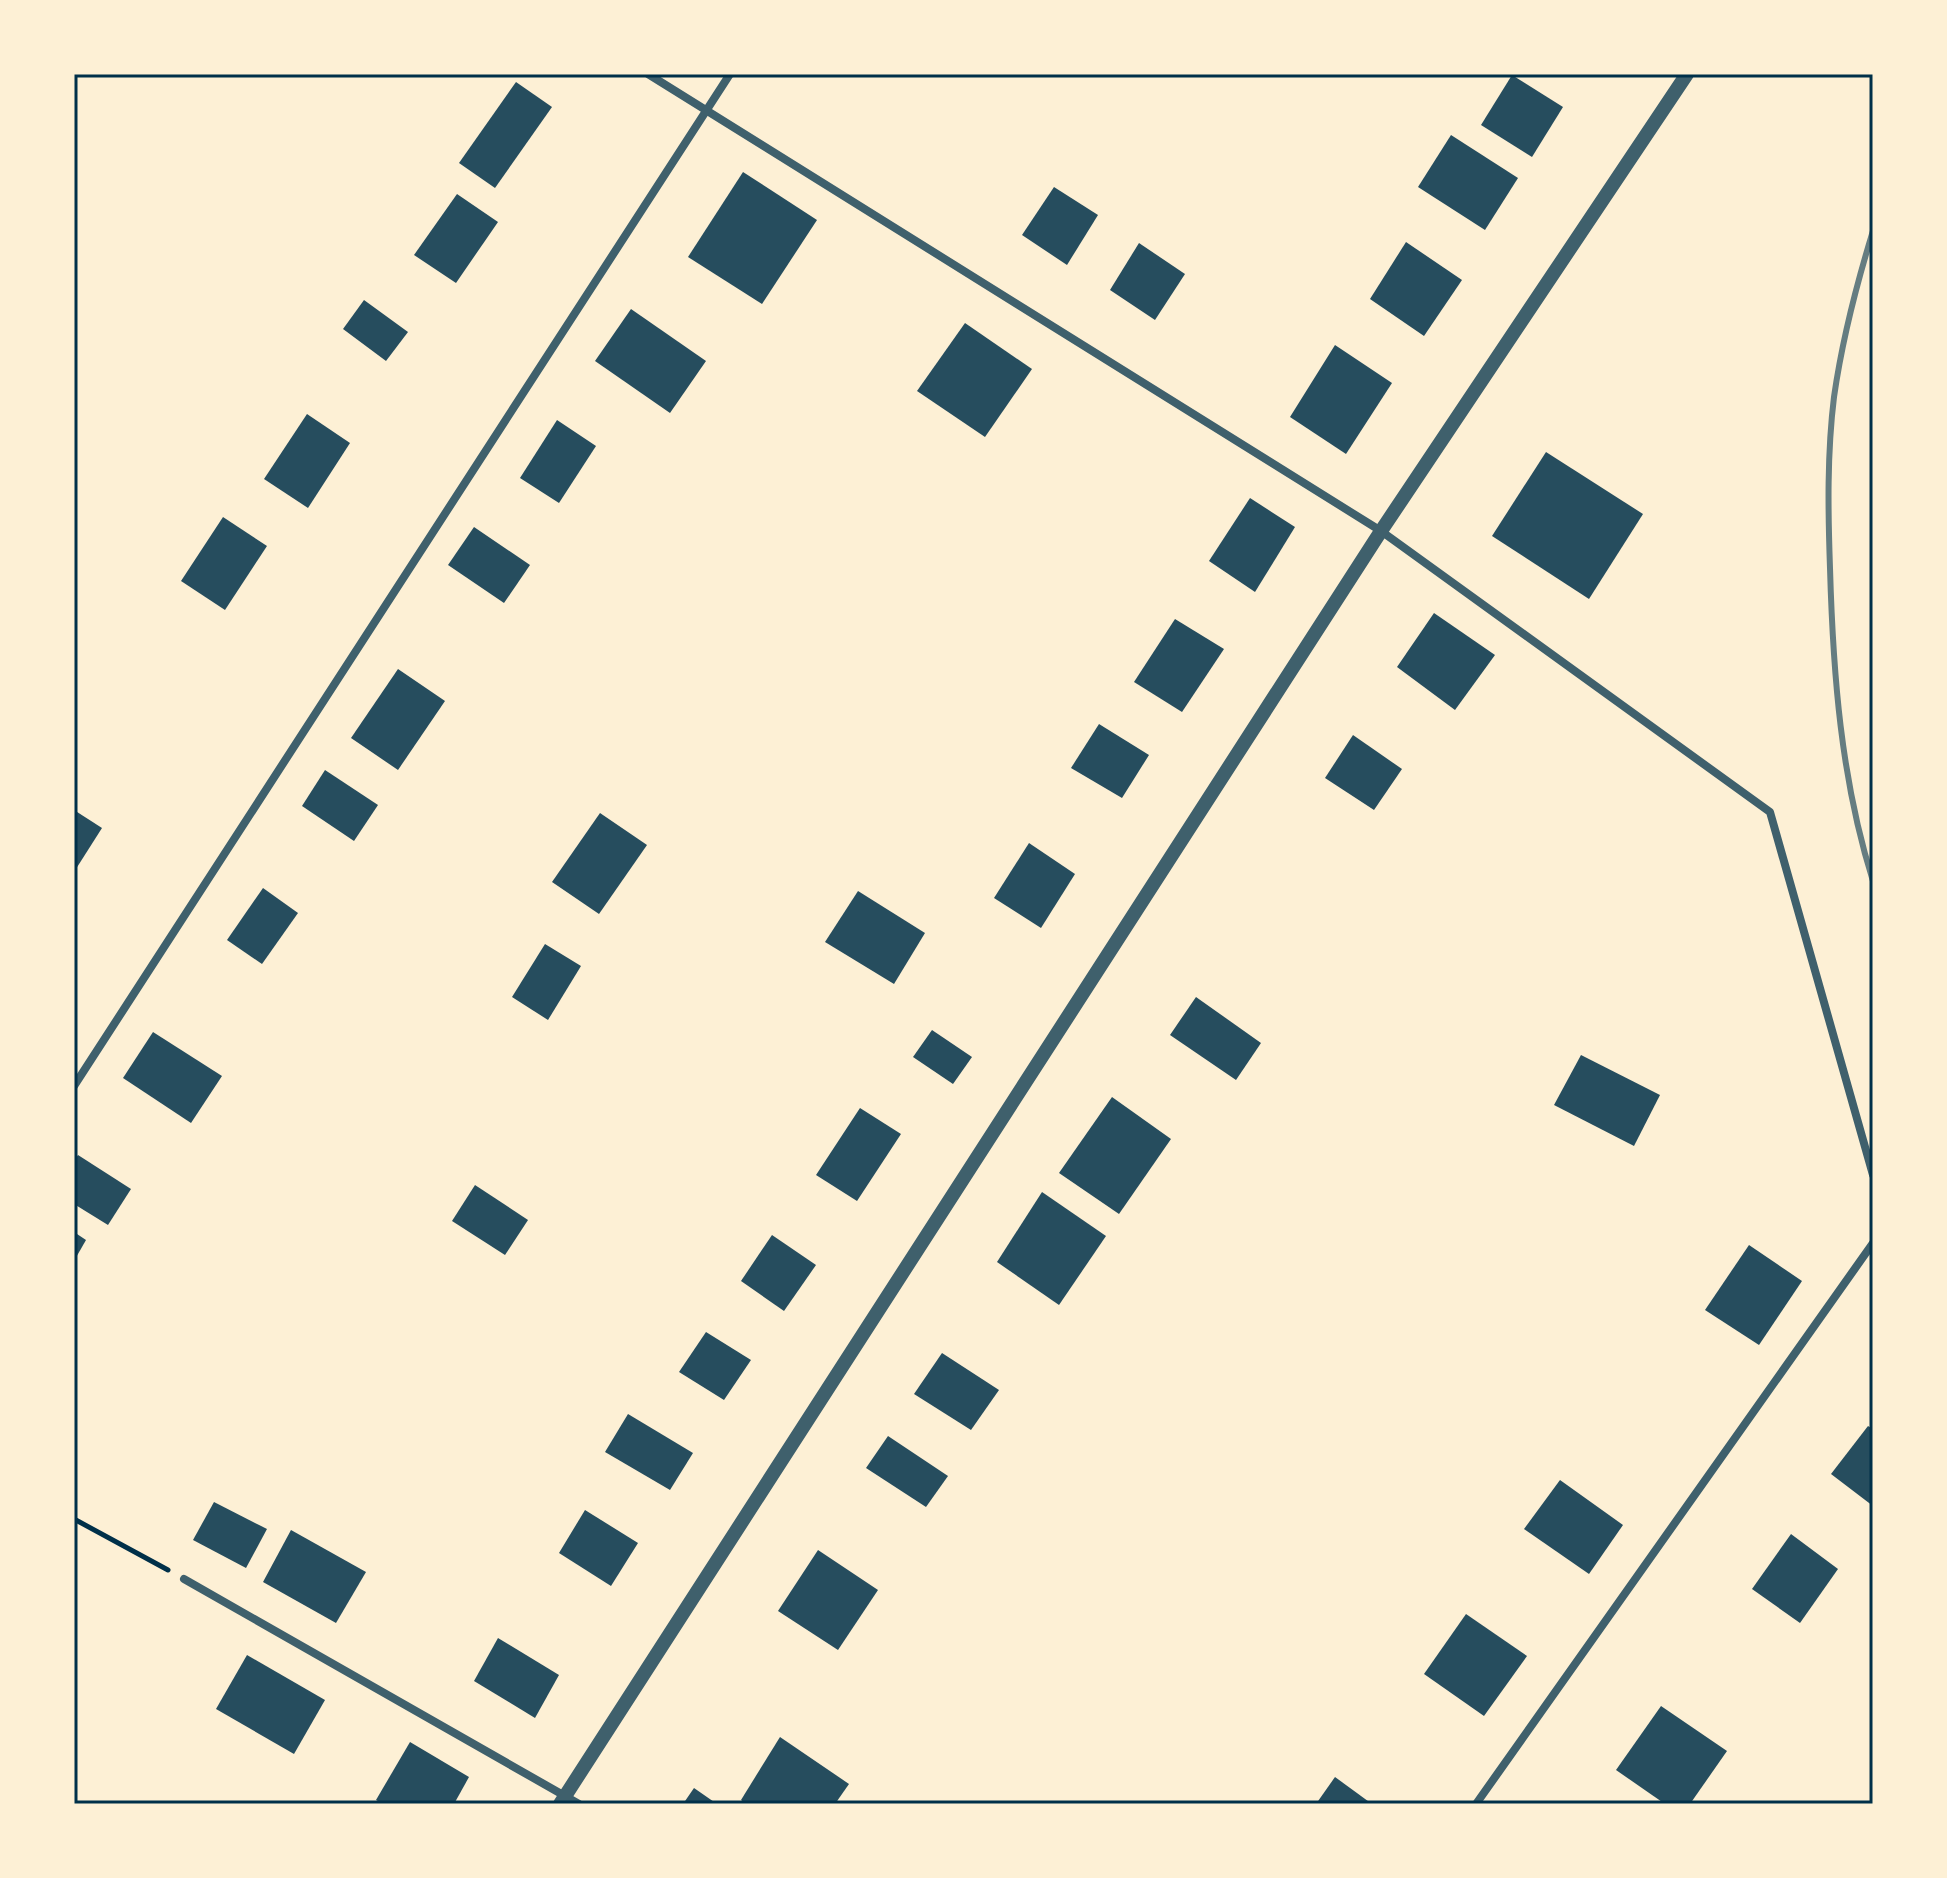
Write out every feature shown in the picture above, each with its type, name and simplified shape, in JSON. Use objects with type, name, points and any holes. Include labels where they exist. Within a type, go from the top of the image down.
[{"type":"street","points":[[648,74],[1381,531],[1770,812],[1873,1175]]},
{"type":"street","points":[[74,1086],[730,74]]},
{"type":"street","points":[[563,1800],[1381,531],[1687,74]]},
{"type":"street","points":[[1476,1804],[1873,1243]]},
{"type":"street","points":[[184,1579],[563,1800],[579,1804]]},
{"type":"path","points":[[74,1519],[184,1579]]},
{"type":"building","points":[[1512,75],[1563,107],[1532,157],[1481,125]]},
{"type":"building","points":[[516,82],[552,107],[495,188],[459,163]]},
{"type":"building","points":[[1451,135],[1518,178],[1485,230],[1418,187]]},
{"type":"building","points":[[743,172],[817,220],[762,304],[688,257]]},
{"type":"building","points":[[1054,187],[1098,215],[1067,265],[1022,235]]},
{"type":"building","points":[[457,194],[498,222],[456,283],[414,255]]},
{"type":"building","points":[[1406,242],[1462,280],[1424,336],[1370,299]]},
{"type":"building","points":[[1139,243],[1185,274],[1155,320],[1110,290]]},
{"type":"building","points":[[364,300],[408,332],[386,361],[343,329]]},
{"type":"building","points":[[631,309],[706,361],[670,413],[595,361]]},
{"type":"building","points":[[965,323],[1032,369],[985,437],[917,391]]},
{"type":"building","points":[[1335,345],[1392,383],[1346,454],[1290,417]]},
{"type":"building","points":[[307,414],[350,443],[308,508],[264,479]]},
{"type":"building","points":[[557,420],[596,446],[559,503],[520,478]]},
{"type":"building","points":[[1546,452],[1643,514],[1589,599],[1492,536]]},
{"type":"building","points":[[1250,498],[1295,527],[1255,592],[1209,561]]},
{"type":"building","points":[[223,517],[267,546],[225,610],[181,581]]},
{"type":"building","points":[[474,527],[530,565],[504,603],[448,565]]},
{"type":"building","points":[[1434,613],[1495,655],[1455,710],[1397,667]]},
{"type":"building","points":[[1175,619],[1224,649],[1182,712],[1134,682]]},
{"type":"building","points":[[398,669],[445,701],[398,770],[351,738]]},
{"type":"building","points":[[1099,724],[1149,755],[1122,798],[1071,768]]},
{"type":"building","points":[[1353,735],[1402,769],[1374,810],[1325,778]]},
{"type":"building","points":[[325,770],[378,805],[354,841],[302,806]]},
{"type":"building","points":[[74,810],[102,828],[74,872]]},
{"type":"building","points":[[600,813],[647,845],[599,914],[552,882]]},
{"type":"building","points":[[1029,843],[1075,874],[1041,928],[994,898]]},
{"type":"building","points":[[263,888],[298,913],[262,964],[227,940]]},
{"type":"building","points":[[858,891],[925,933],[894,984],[825,942]]},
{"type":"building","points":[[545,944],[581,966],[548,1020],[512,997]]},
{"type":"building","points":[[1196,997],[1261,1043],[1236,1080],[1170,1035]]},
{"type":"building","points":[[932,1030],[972,1057],[953,1084],[913,1057]]},
{"type":"building","points":[[153,1032],[222,1076],[191,1123],[123,1078]]},
{"type":"building","points":[[1581,1055],[1660,1095],[1634,1146],[1554,1105]]},
{"type":"building","points":[[1112,1097],[1171,1139],[1119,1214],[1059,1173]]},
{"type":"building","points":[[860,1108],[901,1134],[857,1201],[816,1175]]},
{"type":"building","points":[[78,1155],[131,1189],[108,1225],[74,1204],[74,1161]]},
{"type":"building","points":[[475,1185],[528,1220],[505,1255],[452,1221]]},
{"type":"building","points":[[1042,1192],[1106,1236],[1059,1305],[997,1262]]},
{"type":"building","points":[[74,1232],[86,1240],[74,1261]]},
{"type":"building","points":[[772,1235],[816,1265],[784,1311],[741,1281]]},
{"type":"building","points":[[1749,1245],[1802,1281],[1759,1345],[1705,1310]]},
{"type":"building","points":[[706,1332],[751,1360],[724,1400],[679,1372]]},
{"type":"building","points":[[942,1353],[999,1390],[971,1430],[914,1394]]},
{"type":"building","points":[[628,1414],[693,1453],[670,1490],[605,1452]]},
{"type":"building","points":[[1868,1426],[1873,1429],[1873,1506],[1831,1474]]},
{"type":"building","points":[[888,1436],[948,1476],[926,1507],[866,1468]]},
{"type":"building","points":[[1560,1480],[1623,1525],[1589,1574],[1524,1529]]},
{"type":"building","points":[[214,1502],[267,1529],[246,1568],[193,1540]]},
{"type":"building","points":[[585,1510],[638,1543],[611,1586],[559,1553]]},
{"type":"building","points":[[291,1530],[366,1572],[336,1623],[263,1582]]},
{"type":"building","points":[[1791,1534],[1838,1569],[1800,1623],[1752,1589]]},
{"type":"building","points":[[818,1550],[878,1590],[838,1650],[778,1611]]},
{"type":"building","points":[[1466,1614],[1527,1656],[1484,1716],[1424,1674]]},
{"type":"building","points":[[498,1638],[559,1675],[535,1718],[474,1681]]},
{"type":"building","points":[[247,1655],[325,1700],[294,1754],[216,1709]]},
{"type":"building","points":[[1661,1706],[1727,1751],[1690,1804],[1665,1804],[1616,1770]]},
{"type":"building","points":[[780,1737],[849,1784],[835,1804],[746,1804],[741,1800]]},
{"type":"building","points":[[410,1742],[469,1777],[454,1804],[383,1804],[376,1800]]},
{"type":"building","points":[[1335,1777],[1372,1804],[1316,1804]]},
{"type":"building","points":[[694,1788],[717,1804],[683,1804]]},
{"type":"railway","points":[[1873,231],[1837,376],[1830,440],[1829,504],[1833,647],[1841,726],[1853,804],[1873,881]]}]
